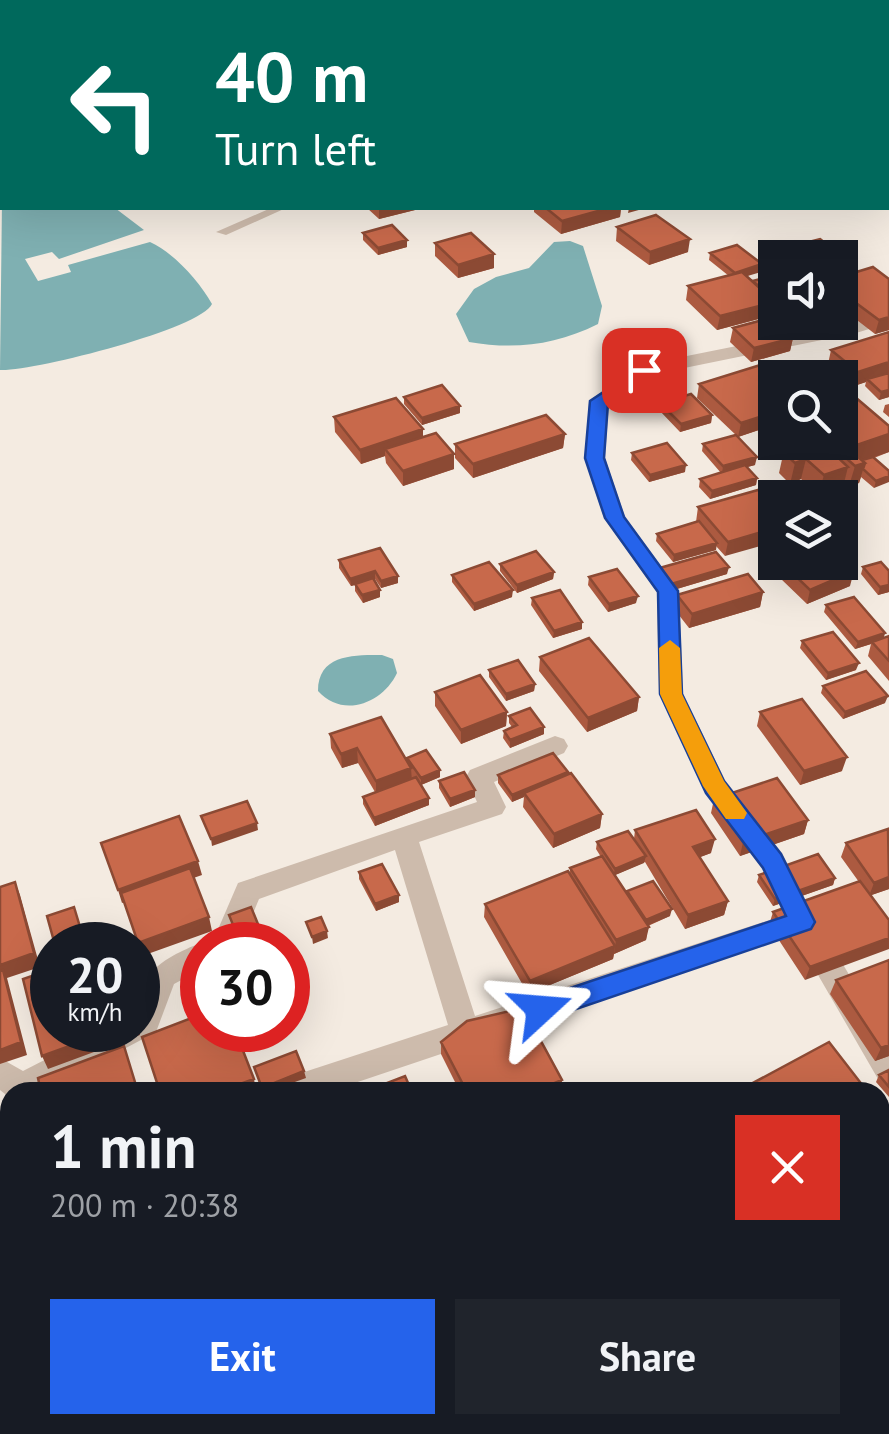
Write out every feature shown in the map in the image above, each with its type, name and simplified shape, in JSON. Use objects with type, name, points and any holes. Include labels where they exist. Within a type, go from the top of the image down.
[{"type":"street","points":[[889,317],[849,330],[644,370],[599,401],[594,458],[615,518],[668,591],[671,694],[715,786],[772,861],[802,922],[889,1068]]},
{"type":"street","points":[[235,922],[248,891],[493,808],[479,777],[556,746]]},
{"type":"street","points":[[404,836],[466,1034]]},
{"type":"street","points":[[317,1082],[802,922]]},
{"type":"street","points":[[160,986],[164,976],[180,967]]},
{"type":"street","points":[[33,1082],[91,1052]]},
{"type":"lane","points":[[222,232],[275,210]]},
{"type":"water","points":[[2,210],[118,210],[144,230],[59,259],[52,252],[25,259],[38,281],[71,272],[68,265],[150,242],[185,269],[212,304],[179,325],[148,336],[78,357],[0,370]]},
{"type":"water","points":[[570,241],[583,246],[602,306],[598,324],[567,337],[535,344],[469,342],[456,314],[474,289],[496,277],[529,268],[554,242]]},
{"type":"water","points":[[382,655],[393,659],[397,673],[391,684],[372,699],[350,706],[318,691],[324,670],[331,663],[349,657]]},
{"type":"building","points":[[548,210],[602,210],[562,221]]},
{"type":"building","points":[[656,215],[690,239],[650,252],[617,227]]},
{"type":"building","points":[[392,225],[407,240],[378,248],[363,233]]},
{"type":"building","points":[[471,233],[494,254],[458,265],[435,243]]},
{"type":"building","points":[[737,245],[758,261],[758,265],[735,273],[710,253]]},
{"type":"building","points":[[873,267],[889,279],[889,317],[879,320],[858,304],[858,272]]},
{"type":"building","points":[[742,272],[758,287],[758,306],[720,316],[688,286]]},
{"type":"building","points":[[758,321],[758,340],[785,340],[754,348],[733,328]]},
{"type":"building","points":[[889,332],[889,362],[858,372],[858,360],[843,360],[831,350]]},
{"type":"building","points":[[758,366],[758,418],[741,423],[699,384]]},
{"type":"building","points":[[889,373],[889,390],[881,392],[867,379]]},
{"type":"building","points":[[442,385],[460,406],[422,418],[404,397]]},
{"type":"building","points":[[691,394],[712,415],[681,424],[660,403]]},
{"type":"building","points":[[396,398],[423,429],[360,450],[334,417]]},
{"type":"building","points":[[858,400],[889,426],[889,434],[858,445]]},
{"type":"building","points":[[546,415],[565,434],[473,464],[455,444]]},
{"type":"building","points":[[436,433],[454,454],[403,471],[385,449]]},
{"type":"building","points":[[736,435],[757,457],[723,466],[703,444]]},
{"type":"building","points":[[667,443],[686,465],[650,475],[632,453]]},
{"type":"building","points":[[858,457],[865,463],[855,466],[848,460],[858,460]]},
{"type":"building","points":[[873,457],[889,471],[889,476],[876,481],[863,469],[862,460]]},
{"type":"building","points":[[807,460],[841,460],[848,467],[824,475]]},
{"type":"building","points":[[745,465],[757,478],[712,491],[700,479]]},
{"type":"building","points":[[758,490],[758,533],[728,542],[698,507]]},
{"type":"building","points":[[699,521],[717,543],[674,555],[657,534]]},
{"type":"building","points":[[380,548],[398,576],[381,581],[375,571],[350,579],[339,560]]},
{"type":"building","points":[[536,551],[554,572],[517,585],[500,564]]},
{"type":"building","points":[[716,552],[729,567],[661,587],[649,571]]},
{"type":"building","points":[[489,562],[513,590],[474,604],[452,575]]},
{"type":"building","points":[[881,562],[889,571],[889,585],[880,587],[863,567]]},
{"type":"building","points":[[617,569],[638,596],[609,604],[589,577]]},
{"type":"building","points":[[748,574],[763,592],[692,614],[677,595]]},
{"type":"building","points":[[373,578],[380,590],[362,595],[355,584]]},
{"type":"building","points":[[800,580],[833,580],[810,590]]},
{"type":"building","points":[[560,590],[582,622],[554,631],[532,598]]},
{"type":"building","points":[[854,597],[885,633],[858,642],[826,605]]},
{"type":"building","points":[[833,632],[859,663],[828,673],[802,641]]},
{"type":"building","points":[[889,636],[889,661],[872,642]]},
{"type":"building","points":[[589,638],[639,697],[588,718],[540,657]]},
{"type":"building","points":[[518,660],[535,684],[506,694],[489,670]]},
{"type":"building","points":[[866,671],[888,696],[845,712],[823,686]]},
{"type":"building","points":[[480,675],[507,712],[461,730],[435,692]]},
{"type":"building","points":[[802,699],[847,757],[804,771],[760,712]]},
{"type":"building","points":[[530,708],[544,727],[510,740],[504,731],[517,725],[509,716]]},
{"type":"building","points":[[381,717],[411,768],[376,781],[357,748],[341,754],[330,734]]},
{"type":"building","points":[[426,750],[440,770],[421,778],[407,758]]},
{"type":"building","points":[[553,753],[568,772],[512,795],[498,775]]},
{"type":"building","points":[[464,772],[475,790],[450,799],[439,781]]},
{"type":"building","points":[[571,773],[602,814],[554,834],[524,793]]},
{"type":"building","points":[[416,777],[429,798],[374,818],[363,797]]},
{"type":"building","points":[[777,778],[808,820],[743,842],[714,799]]},
{"type":"building","points":[[247,801],[257,823],[211,839],[201,816]]},
{"type":"building","points":[[696,810],[715,839],[693,847],[728,901],[688,915],[635,830]]},
{"type":"building","points":[[179,816],[198,861],[118,890],[101,843]]},
{"type":"building","points":[[888,829],[889,877],[874,883],[846,843]]},
{"type":"building","points":[[628,831],[646,856],[615,869],[597,842]]},
{"type":"building","points":[[818,854],[835,878],[775,899],[759,875]]},
{"type":"building","points":[[602,856],[649,927],[616,940],[570,868]]},
{"type":"building","points":[[382,864],[399,895],[375,904],[359,872]]},
{"type":"building","points":[[190,868],[209,917],[180,922],[180,928],[160,935],[160,922],[131,922],[121,893]]},
{"type":"building","points":[[568,871],[615,946],[530,981],[485,904]]},
{"type":"building","points":[[653,881],[672,909],[646,920],[627,891]]},
{"type":"building","points":[[860,881],[889,920],[889,938],[810,967],[773,912]]},
{"type":"building","points":[[15,882],[30,938],[30,954],[0,965],[0,887]]},
{"type":"building","points":[[74,907],[78,922],[49,922],[47,916]]},
{"type":"building","points":[[251,907],[257,922],[232,922],[229,915]]},
{"type":"building","points":[[321,917],[327,931],[312,937],[310,922],[306,922]]},
{"type":"building","points":[[889,960],[889,1045],[881,1048],[836,980]]},
{"type":"building","points":[[3,970],[21,1042],[0,1050],[0,971]]},
{"type":"building","points":[[30,977],[30,1007],[23,979]]},
{"type":"building","points":[[523,1008],[562,1080],[462,1082],[441,1042],[467,1021]]},
{"type":"building","points":[[180,1022],[180,1052],[244,1052],[254,1079],[246,1082],[157,1082],[147,1052],[160,1052],[160,1030]]},
{"type":"building","points":[[829,1042],[860,1082],[755,1082]]},
{"type":"building","points":[[108,1052],[126,1052],[135,1082],[39,1082],[38,1078]]},
{"type":"building","points":[[296,1052],[304,1071],[277,1082],[260,1082],[254,1067]]},
{"type":"building","points":[[889,1070],[889,1082],[885,1082],[879,1075]]},
{"type":"slow traffic","points":[[670,648],[671,694],[715,786],[735,813]]},
{"type":"route","points":[[541,1009],[802,922],[772,861],[715,786],[671,694],[668,591],[615,518],[594,458],[599,401],[644,370]]}]
